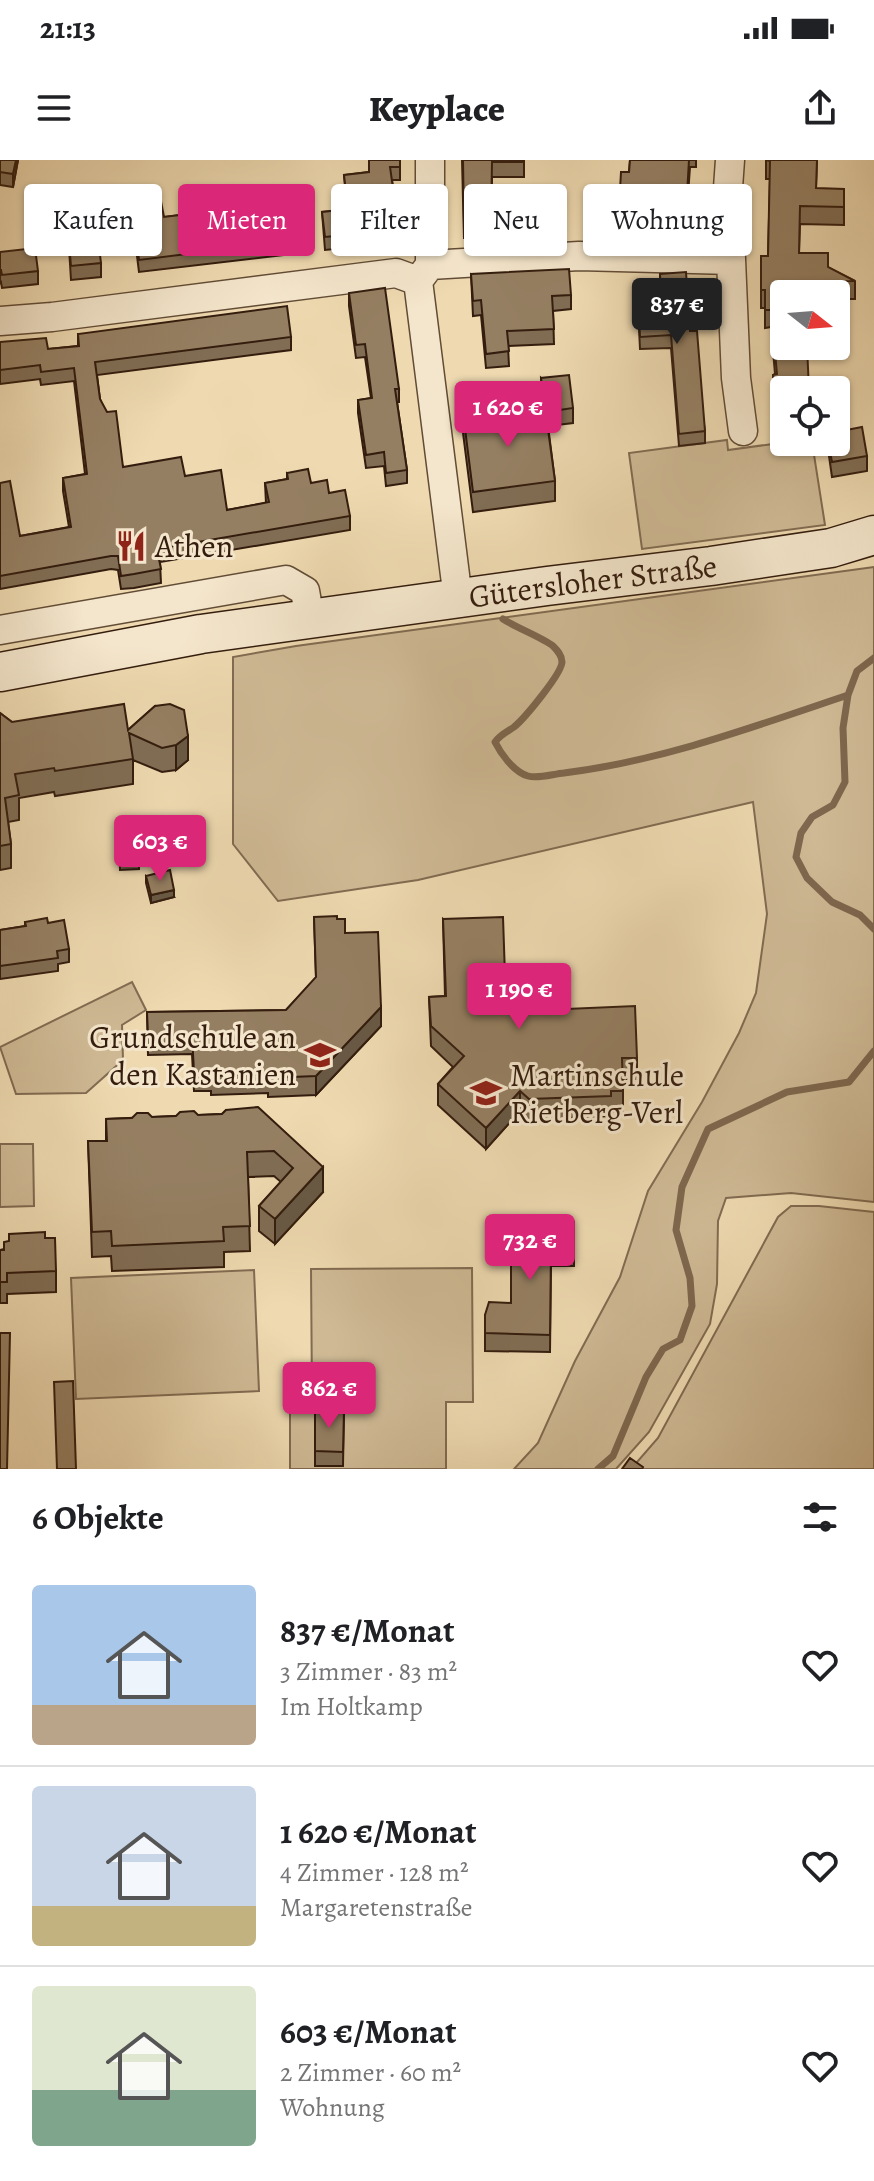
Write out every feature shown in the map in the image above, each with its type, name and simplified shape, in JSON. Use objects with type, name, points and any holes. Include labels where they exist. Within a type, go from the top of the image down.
[{"type":"main road","name":"Gütersloher Straße","points":[[0,672],[201,634],[831,548],[874,535]]},
{"type":"street","points":[[430,160],[424,273],[458,599]]},
{"type":"street","points":[[730,160],[736,378],[743,431]]},
{"type":"street","points":[[0,321],[396,273],[424,273],[579,256],[731,260]]},
{"type":"street","points":[[0,630],[286,580],[305,591],[310,619]]},
{"type":"shaded area","points":[[727,440],[728,450],[770,444],[770,456],[814,456],[825,525],[642,549],[629,453]]},
{"type":"shaded area","points":[[874,567],[874,1202],[791,1193],[726,1198],[718,1221],[717,1284],[710,1324],[649,1432],[616,1469],[514,1469],[538,1443],[575,1361],[620,1277],[648,1191],[702,1102],[739,1033],[756,993],[767,914],[753,802],[418,880],[278,901],[233,844],[233,657]]},
{"type":"shaded area","points":[[132,982],[146,1010],[122,1025],[123,1060],[86,1093],[16,1094],[0,1047]]},
{"type":"shaded area","points":[[0,1144],[33,1144],[34,1206],[0,1207]]},
{"type":"shaded area","points":[[791,1206],[874,1212],[874,1469],[631,1469],[658,1438],[778,1217]]},
{"type":"shaded area","points":[[472,1268],[473,1402],[446,1402],[446,1469],[290,1469],[290,1397],[312,1397],[311,1269]]},
{"type":"shaded area","points":[[254,1270],[259,1391],[76,1399],[71,1278]]},
{"type":"building","points":[[0,160],[16,160],[13,174],[0,172]]},
{"type":"building","points":[[369,160],[400,160],[400,167],[390,167],[392,184],[345,184],[344,175],[369,172]]},
{"type":"building","points":[[463,160],[524,160],[492,162],[492,184],[464,184],[464,224]]},
{"type":"building","points":[[630,160],[689,160],[688,184],[620,184],[621,172],[629,172]]},
{"type":"building","points":[[766,160],[817,160],[816,188],[844,189],[844,207],[800,206],[799,253],[828,253],[828,267],[855,281],[770,280],[770,310],[765,310],[765,290],[761,290],[761,256],[768,256],[770,161]]},
{"type":"building","points":[[162,206],[164,217],[178,215],[178,255],[139,260],[139,256],[162,256]]},
{"type":"building","points":[[331,211],[331,236],[325,237],[322,212]]},
{"type":"building","points":[[24,249],[24,256],[36,256],[38,271],[2,275],[0,252]]},
{"type":"building","points":[[70,256],[100,256],[101,263],[71,266]]},
{"type":"building","points":[[569,269],[571,295],[552,296],[554,329],[507,331],[509,351],[486,354],[481,300],[473,301],[471,274]]},
{"type":"building","points":[[686,272],[690,331],[697,331],[705,431],[679,434],[671,335],[640,337],[638,295],[661,295],[660,274]]},
{"type":"building","points":[[385,288],[407,470],[386,473],[384,452],[366,455],[358,400],[372,398],[365,344],[356,345],[349,293]]},
{"type":"building","points":[[287,306],[291,337],[95,362],[100,399],[107,412],[116,411],[123,467],[181,457],[185,476],[221,470],[227,510],[269,502],[265,483],[288,479],[287,473],[308,469],[311,483],[327,480],[329,493],[345,490],[350,516],[157,549],[161,569],[134,574],[121,576],[118,556],[111,556],[0,576],[0,483],[10,481],[20,536],[71,527],[63,478],[87,474],[74,368],[41,372],[40,365],[0,370],[0,342],[46,338],[48,349],[79,346],[78,334]]},
{"type":"building","points":[[776,360],[808,360],[808,376],[773,376],[777,374]]},
{"type":"building","points":[[569,375],[573,408],[546,412],[541,378]]},
{"type":"building","points":[[545,407],[555,481],[473,492],[463,413],[490,409],[491,414]]},
{"type":"building","points":[[862,427],[867,456],[832,462],[831,456],[850,456],[850,429]]},
{"type":"building","points":[[124,704],[128,730],[155,706],[170,704],[184,710],[188,736],[176,745],[162,748],[129,733],[133,759],[15,774],[19,795],[5,798],[11,844],[0,846],[0,713],[12,722]]},
{"type":"building","points":[[138,835],[139,862],[120,863],[119,836]]},
{"type":"building","points":[[170,870],[174,890],[151,895],[146,876]]},
{"type":"building","points":[[337,916],[337,919],[345,919],[345,933],[378,932],[381,1007],[316,1076],[268,1078],[268,1074],[211,1076],[211,1072],[194,1072],[192,1035],[148,1036],[147,1012],[286,1010],[316,977],[314,917]]},
{"type":"building","points":[[503,917],[505,976],[543,1010],[635,1006],[637,1058],[622,1058],[623,1091],[611,1091],[611,1096],[529,1099],[520,1091],[486,1128],[438,1084],[464,1056],[431,1026],[429,997],[446,996],[443,919]]},
{"type":"building","points":[[47,918],[48,923],[64,920],[69,949],[57,951],[58,958],[0,966],[0,930],[26,926],[25,922]]},
{"type":"building","points":[[258,1107],[323,1167],[275,1219],[259,1206],[293,1168],[274,1151],[247,1152],[250,1226],[223,1227],[224,1241],[112,1246],[111,1231],[92,1232],[88,1141],[107,1141],[106,1119],[132,1118],[137,1113],[148,1113],[152,1117],[176,1116],[180,1112],[194,1111],[198,1115],[222,1114],[226,1110]]},
{"type":"building","points":[[550,1222],[574,1222],[574,1249],[551,1249],[550,1335],[485,1333],[489,1302],[511,1303],[511,1231],[550,1231]]},
{"type":"building","points":[[45,1232],[45,1238],[55,1238],[56,1271],[7,1273],[7,1282],[0,1282],[0,1250],[4,1250],[9,1234]]},
{"type":"building","points":[[0,1333],[10,1333],[7,1469],[0,1469]]},
{"type":"building","points":[[73,1381],[76,1469],[57,1469],[54,1382]]},
{"type":"building","points":[[315,1409],[344,1410],[343,1452],[315,1451]]},
{"type":"building","points":[[630,1458],[643,1467],[642,1469],[622,1469]]},
{"type":"waterway","points":[[503,619],[549,643],[562,659],[556,676],[534,705],[495,742],[513,767],[528,776],[541,777],[600,767],[672,751],[848,695]]},
{"type":"waterway","points":[[874,658],[857,671],[848,695],[843,728],[845,782],[833,805],[812,817],[801,833],[796,857],[807,878],[832,902],[860,915],[874,929]]},
{"type":"waterway","points":[[598,1469],[613,1456],[646,1377],[663,1349],[680,1340],[692,1306],[690,1278],[676,1230],[682,1187],[708,1129],[787,1092],[849,1082],[874,1051]]},
{"type":"place","name":"Athen","points":[[131,546]]},
{"type":"place","name":"Grundschule an den Kastanien","points":[[320,1055]]},
{"type":"place","name":"Martinschule Rietberg-Verl","points":[[486,1093]]}]
